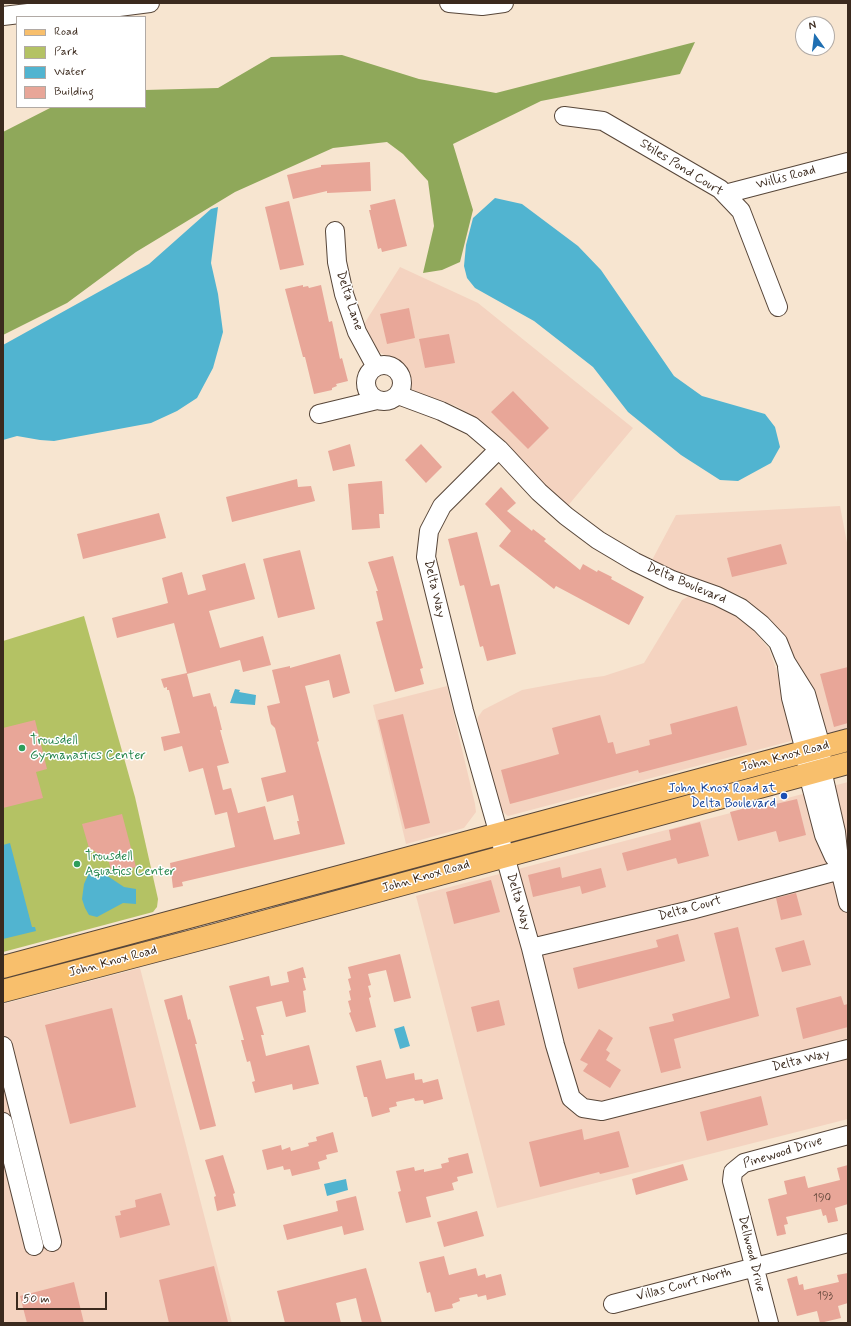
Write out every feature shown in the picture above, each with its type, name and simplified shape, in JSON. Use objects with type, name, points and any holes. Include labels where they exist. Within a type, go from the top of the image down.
[{"type":"main road","name":"John Knox Road","points":[[3,967],[848,740]]},
{"type":"main road","name":"John Knox Road","points":[[3,991],[848,763]]},
{"type":"main road","points":[[181,919],[188,942]]},
{"type":"street","points":[[3,16],[45,11],[111,8],[150,3]]},
{"type":"street","points":[[449,3],[482,6],[504,3]]},
{"type":"street","name":"Stiles Pond Court","points":[[564,116],[603,121],[720,189],[741,211],[778,307]]},
{"type":"street","name":"Willis Road","points":[[725,194],[848,162]]},
{"type":"street","name":"Delta Lane","points":[[335,231],[337,262],[344,294],[357,332],[376,367]]},
{"type":"street","points":[[387,365],[396,370],[400,374],[402,386],[398,395],[391,400],[384,402],[372,397],[365,384],[370,371],[376,367],[387,365]]},
{"type":"street","name":"Delta Boulevard","points":[[398,395],[441,411],[472,426],[499,449],[539,492],[566,516],[598,540],[636,562],[672,580],[717,596],[740,608],[760,624],[778,642],[786,662],[806,694],[824,835],[844,869],[848,903]]},
{"type":"street","points":[[319,414],[377,400]]},
{"type":"street","name":"Delta Way","points":[[499,449],[442,506],[428,531],[426,557],[498,834],[531,948],[568,1092],[575,1103],[589,1110],[602,1111],[848,1049]]},
{"type":"street","name":"Delta Court","points":[[531,948],[685,911],[844,869]]},
{"type":"street","points":[[3,1046],[52,1242]]},
{"type":"street","points":[[3,1122],[34,1246]]},
{"type":"street","name":"Pinewood Drive","points":[[734,1185],[733,1172],[744,1163],[848,1135]]},
{"type":"street","name":"Dellwood Drive","points":[[734,1185],[769,1323]]},
{"type":"street","name":"Villas Court North","points":[[613,1304],[754,1266],[848,1243]]},
{"type":"shaded area","points":[[400,267],[478,303],[633,428],[566,508],[501,438],[481,421],[456,406],[416,392],[412,389],[408,372],[400,363],[379,352],[364,324]]},
{"type":"shaded area","points":[[840,506],[848,548],[848,728],[829,733],[823,731],[813,691],[802,669],[772,621],[741,596],[651,562],[676,515]]},
{"type":"shaded area","points":[[692,594],[743,617],[769,649],[781,683],[794,736],[791,741],[508,816],[503,812],[500,809],[477,726],[478,717],[483,710],[522,690],[604,676],[644,663],[682,600]]},
{"type":"shaded area","points":[[447,686],[476,812],[464,828],[406,844],[373,705]]},
{"type":"shaded area","points":[[848,782],[848,1119],[497,1208],[416,896]]},
{"type":"shaded area","points":[[140,968],[232,1323],[3,1323],[3,1004]]},
{"type":"green space","points":[[695,42],[680,74],[541,101],[453,144],[473,210],[460,262],[442,270],[423,273],[434,226],[428,181],[403,154],[387,142],[333,148],[235,192],[136,252],[67,303],[3,335],[3,132],[50,108],[146,108],[146,90],[218,88],[271,57],[342,55],[419,79],[496,93]]},
{"type":"green space","points":[[84,616],[135,797],[158,899],[157,907],[153,912],[3,952],[3,641]]},
{"type":"water","points":[[495,198],[522,204],[578,246],[601,270],[674,376],[702,396],[765,414],[775,427],[780,447],[771,463],[738,481],[720,480],[681,455],[628,412],[593,367],[534,321],[475,288],[467,278],[464,266],[466,245],[473,218]]},
{"type":"water","points":[[218,207],[211,263],[218,294],[223,332],[213,368],[197,398],[177,411],[151,423],[54,441],[17,436],[3,440],[3,345],[149,264],[211,209]]},
{"type":"water","points":[[235,689],[240,690],[239,692],[256,695],[255,705],[230,703]]},
{"type":"water","points":[[10,843],[32,927],[35,927],[36,931],[3,939],[3,845]]},
{"type":"water","points":[[97,869],[124,887],[136,889],[136,904],[123,903],[97,917],[89,915],[82,899],[84,884],[88,875]]},
{"type":"water","points":[[404,1026],[410,1046],[400,1049],[394,1029]]},
{"type":"water","points":[[346,1179],[348,1190],[327,1196],[324,1184]]},
{"type":"building","points":[[370,162],[371,191],[327,193],[327,191],[293,199],[287,175],[321,167],[321,165]]},
{"type":"building","points":[[395,199],[407,246],[382,252],[381,248],[378,249],[369,210],[371,210],[370,205]]},
{"type":"building","points":[[289,201],[304,265],[280,270],[265,207]]},
{"type":"building","points":[[303,285],[303,287],[308,286],[309,288],[321,285],[329,322],[332,321],[340,359],[342,358],[348,381],[336,384],[337,386],[332,388],[332,390],[314,394],[285,289]]},
{"type":"building","points":[[409,308],[415,338],[387,344],[380,314]]},
{"type":"building","points":[[449,334],[455,363],[425,368],[419,339]]},
{"type":"building","points":[[513,391],[549,428],[528,449],[491,412]]},
{"type":"building","points":[[350,444],[355,466],[333,471],[328,451]]},
{"type":"building","points":[[421,444],[442,467],[426,483],[405,460]]},
{"type":"building","points":[[297,479],[298,487],[311,486],[315,501],[232,522],[226,497]]},
{"type":"building","points":[[382,481],[384,514],[379,514],[380,528],[352,530],[348,484]]},
{"type":"building","points":[[501,487],[516,503],[507,511],[532,531],[533,529],[546,539],[544,541],[580,570],[583,564],[597,572],[598,570],[644,597],[629,625],[556,586],[554,589],[499,546],[511,531],[485,504]]},
{"type":"building","points":[[159,513],[166,538],[83,559],[77,534]]},
{"type":"building","points":[[477,532],[491,586],[499,584],[516,654],[487,661],[483,646],[480,647],[464,585],[460,586],[448,539]]},
{"type":"building","points":[[781,544],[787,564],[732,577],[727,558]]},
{"type":"building","points":[[300,550],[315,609],[278,618],[263,559]]},
{"type":"building","points":[[393,556],[423,668],[420,669],[424,684],[395,692],[376,622],[383,620],[376,591],[378,591],[368,562]]},
{"type":"building","points":[[245,563],[255,599],[209,611],[220,648],[263,636],[271,665],[243,672],[240,660],[187,674],[193,697],[210,693],[214,707],[216,706],[222,730],[220,730],[229,763],[217,766],[223,790],[231,788],[238,813],[265,806],[274,840],[300,834],[297,821],[299,821],[293,795],[267,802],[261,778],[286,772],[275,728],[271,724],[267,706],[280,703],[272,670],[290,666],[290,668],[340,654],[350,693],[333,698],[329,680],[305,686],[319,741],[317,742],[345,844],[182,882],[183,886],[173,888],[170,863],[235,847],[227,812],[215,815],[203,768],[189,772],[182,746],[164,751],[161,737],[180,733],[169,690],[167,690],[167,687],[164,688],[161,679],[187,673],[174,623],[117,638],[112,618],[168,603],[162,578],[182,572],[188,595],[206,590],[202,575]]},
{"type":"building","points":[[848,667],[848,723],[834,727],[820,674]]},
{"type":"building","points":[[737,706],[747,745],[639,773],[638,770],[510,804],[501,770],[559,754],[552,728],[600,715],[608,743],[613,742],[616,754],[650,745],[649,740],[672,734],[670,724]]},
{"type":"building","points":[[403,714],[430,823],[405,829],[378,720]]},
{"type":"building","name":"Trousdell Gymanastics Center","points":[[35,720],[47,769],[36,772],[43,798],[3,808],[3,728]]},
{"type":"building","points":[[797,799],[806,835],[779,842],[776,831],[738,841],[730,812],[762,804],[763,807]]},
{"type":"building","points":[[122,814],[136,867],[112,873],[108,859],[89,848],[82,824]]},
{"type":"building","points":[[700,822],[709,856],[678,864],[676,858],[627,871],[622,853],[671,840],[669,830]]},
{"type":"building","points":[[560,867],[562,878],[601,868],[606,887],[582,894],[580,886],[533,897],[528,875]]},
{"type":"building","points":[[491,880],[500,912],[454,924],[446,892]]},
{"type":"building","points":[[796,893],[802,915],[781,920],[776,898]]},
{"type":"building","points":[[738,927],[759,1016],[674,1039],[681,1068],[661,1073],[649,1027],[674,1021],[672,1014],[730,998],[714,933]]},
{"type":"building","points":[[678,934],[685,961],[578,989],[573,968],[658,947],[656,940]]},
{"type":"building","points":[[804,940],[811,965],[782,972],[775,948]]},
{"type":"building","points":[[400,954],[411,998],[394,1002],[386,970],[368,974],[371,985],[368,986],[371,997],[369,998],[376,1027],[356,1032],[349,1013],[351,1012],[348,1001],[351,1000],[349,991],[351,990],[348,979],[351,978],[348,967]]},
{"type":"building","points":[[303,967],[306,978],[303,978],[306,990],[303,991],[306,1012],[286,1017],[282,1001],[256,1007],[264,1035],[261,1035],[266,1056],[309,1045],[319,1084],[293,1090],[292,1084],[255,1093],[252,1082],[255,1081],[250,1061],[247,1062],[241,1040],[244,1040],[229,986],[269,976],[271,986],[289,982],[287,972]]},
{"type":"building","points":[[182,995],[188,1020],[190,1019],[197,1044],[195,1044],[216,1126],[200,1130],[164,1000]]},
{"type":"building","points":[[841,996],[844,1005],[848,1004],[848,1027],[803,1039],[796,1008]]},
{"type":"building","points":[[499,1000],[505,1025],[477,1032],[471,1007]]},
{"type":"building","points":[[112,1008],[136,1107],[70,1124],[45,1025]]},
{"type":"building","points":[[599,1029],[613,1038],[606,1050],[610,1053],[606,1060],[621,1070],[610,1088],[583,1071],[588,1064],[580,1060]]},
{"type":"building","points":[[381,1060],[386,1079],[414,1073],[415,1080],[422,1079],[423,1083],[438,1079],[443,1099],[424,1104],[423,1100],[415,1101],[414,1098],[396,1102],[397,1106],[389,1108],[390,1112],[372,1117],[367,1097],[364,1097],[356,1066]]},
{"type":"building","points":[[761,1096],[768,1125],[707,1141],[700,1112]]},
{"type":"building","points":[[582,1129],[584,1140],[619,1131],[629,1167],[600,1174],[599,1172],[540,1187],[529,1142]]},
{"type":"building","points":[[333,1132],[338,1152],[326,1155],[327,1159],[318,1162],[320,1169],[292,1176],[290,1169],[284,1170],[283,1166],[267,1170],[262,1150],[281,1145],[282,1150],[290,1147],[291,1151],[309,1146],[308,1143],[317,1141],[316,1137]]},
{"type":"building","points":[[468,1153],[473,1173],[457,1177],[458,1181],[452,1183],[454,1190],[426,1197],[431,1217],[406,1223],[398,1192],[401,1191],[396,1171],[414,1167],[415,1171],[424,1169],[424,1172],[442,1168],[441,1164],[449,1162],[448,1158]]},
{"type":"building","points":[[223,1155],[235,1193],[233,1194],[236,1206],[217,1211],[214,1197],[216,1196],[205,1160]]},
{"type":"building","points":[[683,1164],[688,1180],[636,1195],[632,1179]]},
{"type":"building","points":[[848,1165],[848,1204],[835,1208],[838,1221],[828,1223],[826,1215],[823,1216],[821,1209],[786,1217],[788,1224],[784,1225],[786,1234],[777,1236],[768,1199],[787,1194],[784,1181],[805,1176],[808,1188],[840,1180],[837,1168]]},
{"type":"building","points":[[161,1193],[170,1225],[120,1238],[115,1216],[121,1215],[120,1211],[136,1207],[135,1200]]},
{"type":"building","points":[[356,1196],[364,1230],[344,1235],[342,1226],[287,1240],[283,1225],[338,1211],[336,1201]]},
{"type":"building","points":[[477,1211],[484,1236],[444,1247],[437,1222]]},
{"type":"building","points":[[444,1256],[449,1275],[476,1268],[478,1276],[485,1274],[486,1278],[501,1274],[506,1295],[487,1300],[486,1295],[478,1297],[477,1294],[459,1298],[460,1301],[452,1304],[453,1308],[435,1312],[430,1292],[427,1293],[419,1262]]},
{"type":"building","points":[[214,1266],[228,1322],[169,1323],[159,1280]]},
{"type":"building","points":[[366,1268],[382,1323],[362,1323],[356,1298],[336,1303],[341,1323],[285,1323],[277,1291]]},
{"type":"building","points":[[848,1273],[848,1303],[838,1306],[841,1318],[820,1323],[817,1311],[797,1316],[787,1279],[797,1276],[799,1285],[803,1284],[804,1290],[839,1282],[837,1275]]},
{"type":"building","points":[[74,1282],[84,1323],[27,1323],[20,1296]]},
{"type":"place","name":"Trousdell Gymanastics Center","points":[[22,748]]},
{"type":"place","name":"John Knox Road at Delta Boulevard","points":[[784,796]]},
{"type":"place","name":"Trousdell Aquatics Center","points":[[77,864]]}]
